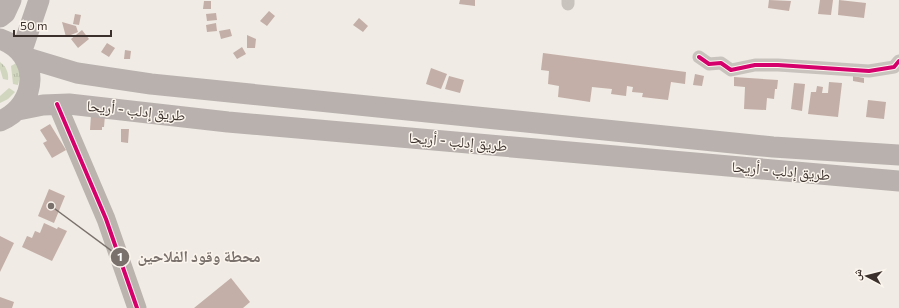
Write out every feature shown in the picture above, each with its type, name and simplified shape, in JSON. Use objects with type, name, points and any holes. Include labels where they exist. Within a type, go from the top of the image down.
[{"type":"main road","points":[[0,17],[5,13],[10,0]]},
{"type":"main road","points":[[23,55],[39,0]]},
{"type":"main road","points":[[0,38],[9,42],[23,55],[30,72],[27,96],[18,110],[0,121]]},
{"type":"main road","name":"طريق إدلب - أريحا","points":[[23,55],[77,73],[151,84],[773,147],[899,156]]},
{"type":"main road","name":"طريق إدلب - أريحا","points":[[18,110],[57,104],[72,104],[249,124],[899,181]]},
{"type":"street","points":[[699,57],[709,64],[721,63],[731,70],[755,65],[778,65],[869,71],[894,67],[899,61]]},
{"type":"street","points":[[57,104],[106,219],[136,307]]},
{"type":"green space","points":[[0,62],[7,70],[8,80],[3,79],[0,69]]},
{"type":"green space","points":[[18,62],[20,76],[18,85],[13,84],[11,66]]},
{"type":"green space","points":[[9,88],[15,92],[8,99],[0,103],[0,96]]},
{"type":"building","points":[[460,0],[475,0],[475,6],[459,4]]},
{"type":"building","points":[[769,0],[791,1],[789,11],[768,8]]},
{"type":"building","points":[[820,0],[833,0],[831,15],[818,14]]},
{"type":"building","points":[[839,0],[866,3],[864,18],[838,15]]},
{"type":"building","points":[[204,1],[211,1],[211,9],[203,9]]},
{"type":"building","points":[[269,11],[275,16],[267,26],[260,21]]},
{"type":"building","points":[[216,13],[217,20],[207,21],[206,14]]},
{"type":"building","points":[[75,14],[81,15],[79,25],[73,24]]},
{"type":"building","points":[[359,18],[368,26],[363,32],[353,25]]},
{"type":"building","points":[[62,22],[76,26],[78,32],[66,37]]},
{"type":"building","points":[[216,23],[217,31],[207,32],[206,25]]},
{"type":"building","points":[[230,29],[232,36],[221,39],[219,31]]},
{"type":"building","points":[[82,30],[89,39],[78,48],[71,39]]},
{"type":"building","points":[[247,35],[256,39],[255,48],[247,48]]},
{"type":"building","points":[[107,43],[115,48],[109,57],[101,52]]},
{"type":"building","points":[[242,47],[246,54],[237,59],[233,53]]},
{"type":"building","points":[[125,50],[131,51],[130,59],[124,59]]},
{"type":"building","points":[[543,53],[686,72],[685,84],[671,82],[668,100],[642,97],[643,93],[632,92],[633,87],[627,86],[626,96],[611,94],[612,89],[592,87],[590,102],[558,97],[559,86],[548,84],[549,71],[541,70]]},
{"type":"building","points":[[431,68],[447,74],[441,89],[426,84]]},
{"type":"building","points":[[695,74],[704,76],[702,86],[693,85]]},
{"type":"building","points":[[449,76],[464,80],[460,93],[445,89]]},
{"type":"building","points":[[853,76],[864,78],[864,83],[853,81]]},
{"type":"building","points":[[734,77],[778,80],[774,99],[767,98],[766,110],[744,109],[745,87],[734,86]]},
{"type":"building","points":[[829,82],[842,83],[838,117],[808,114],[811,92],[816,92],[817,86],[823,87],[822,93],[828,93]]},
{"type":"building","points":[[794,83],[805,84],[802,111],[791,109]]},
{"type":"building","points":[[868,100],[886,102],[884,119],[866,117]]},
{"type":"building","points":[[91,115],[105,115],[104,127],[102,127],[102,130],[90,130]]},
{"type":"building","points":[[50,124],[66,150],[52,158],[43,143],[47,141],[40,130]]},
{"type":"building","points":[[121,129],[129,129],[128,143],[121,142]]},
{"type":"building","points":[[49,189],[65,196],[54,223],[38,216]]},
{"type":"building","points":[[44,223],[57,229],[58,227],[67,231],[52,261],[22,247],[27,236],[32,238],[35,231],[40,233]]},
{"type":"building","points":[[0,236],[14,243],[0,272]]},
{"type":"building","points":[[231,278],[250,302],[243,308],[194,308]]},
{"type":"building","points":[[0,297],[14,302],[12,308],[0,308]]},
{"type":"cycle path","points":[[699,57],[709,64],[721,63],[731,70],[755,65],[778,65],[869,71],[894,67],[899,61]]},
{"type":"cycle path","points":[[57,104],[106,219],[137,308]]},
{"type":"place","name":"محطة وقود الفلاحين","points":[[51,206]]}]
